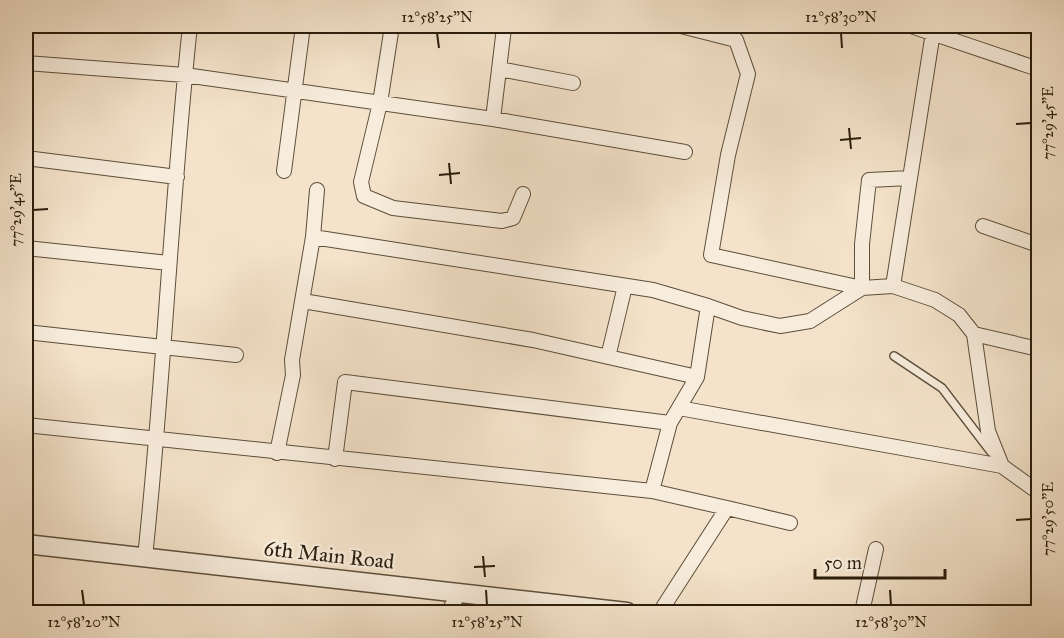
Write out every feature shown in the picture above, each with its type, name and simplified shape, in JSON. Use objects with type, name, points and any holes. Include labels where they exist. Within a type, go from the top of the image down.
[{"type":"street","points":[[146,557],[190,26]]},
{"type":"street","points":[[284,171],[303,26]]},
{"type":"street","points":[[392,26],[380,103],[361,183],[364,196],[393,208],[501,221],[513,218],[523,194]]},
{"type":"street","points":[[681,26],[736,40],[748,74],[728,155],[711,255],[862,288],[893,286],[935,300],[959,315],[974,334],[988,431],[1002,466]]},
{"type":"street","points":[[911,26],[933,29],[1038,69]]},
{"type":"street","points":[[493,119],[504,28]]},
{"type":"street","points":[[893,286],[933,29]]},
{"type":"street","points":[[26,63],[185,75],[493,119],[685,152]]},
{"type":"street","points":[[499,69],[573,83]]},
{"type":"street","points":[[26,158],[177,177]]},
{"type":"street","points":[[862,288],[862,244],[869,180],[910,178]]},
{"type":"street","points":[[277,453],[293,375],[292,360],[313,237],[317,190]]},
{"type":"street","points":[[983,226],[1038,245]]},
{"type":"street","points":[[313,237],[653,290],[742,318],[780,326],[810,321],[862,288]]},
{"type":"street","points":[[26,248],[169,263]]},
{"type":"street","points":[[608,357],[625,286]]},
{"type":"street","points":[[303,301],[533,340],[697,376]]},
{"type":"street","points":[[652,491],[670,423],[697,376],[708,306]]},
{"type":"street","points":[[26,332],[162,349],[236,355]]},
{"type":"street","points":[[974,334],[1038,349]]},
{"type":"street","points":[[335,459],[345,382],[670,423]]},
{"type":"street","points":[[679,408],[1002,466],[1038,492]]},
{"type":"street","points":[[26,425],[157,441],[652,491],[790,523]]},
{"type":"street","points":[[660,612],[727,508]]},
{"type":"street","name":"6th Main Road","points":[[26,544],[460,592],[552,608],[627,612]]},
{"type":"street","points":[[862,612],[876,549]]},
{"type":"street","points":[[448,612],[460,592]]},
{"type":"lane","points":[[894,356],[942,388],[1002,466]]}]
